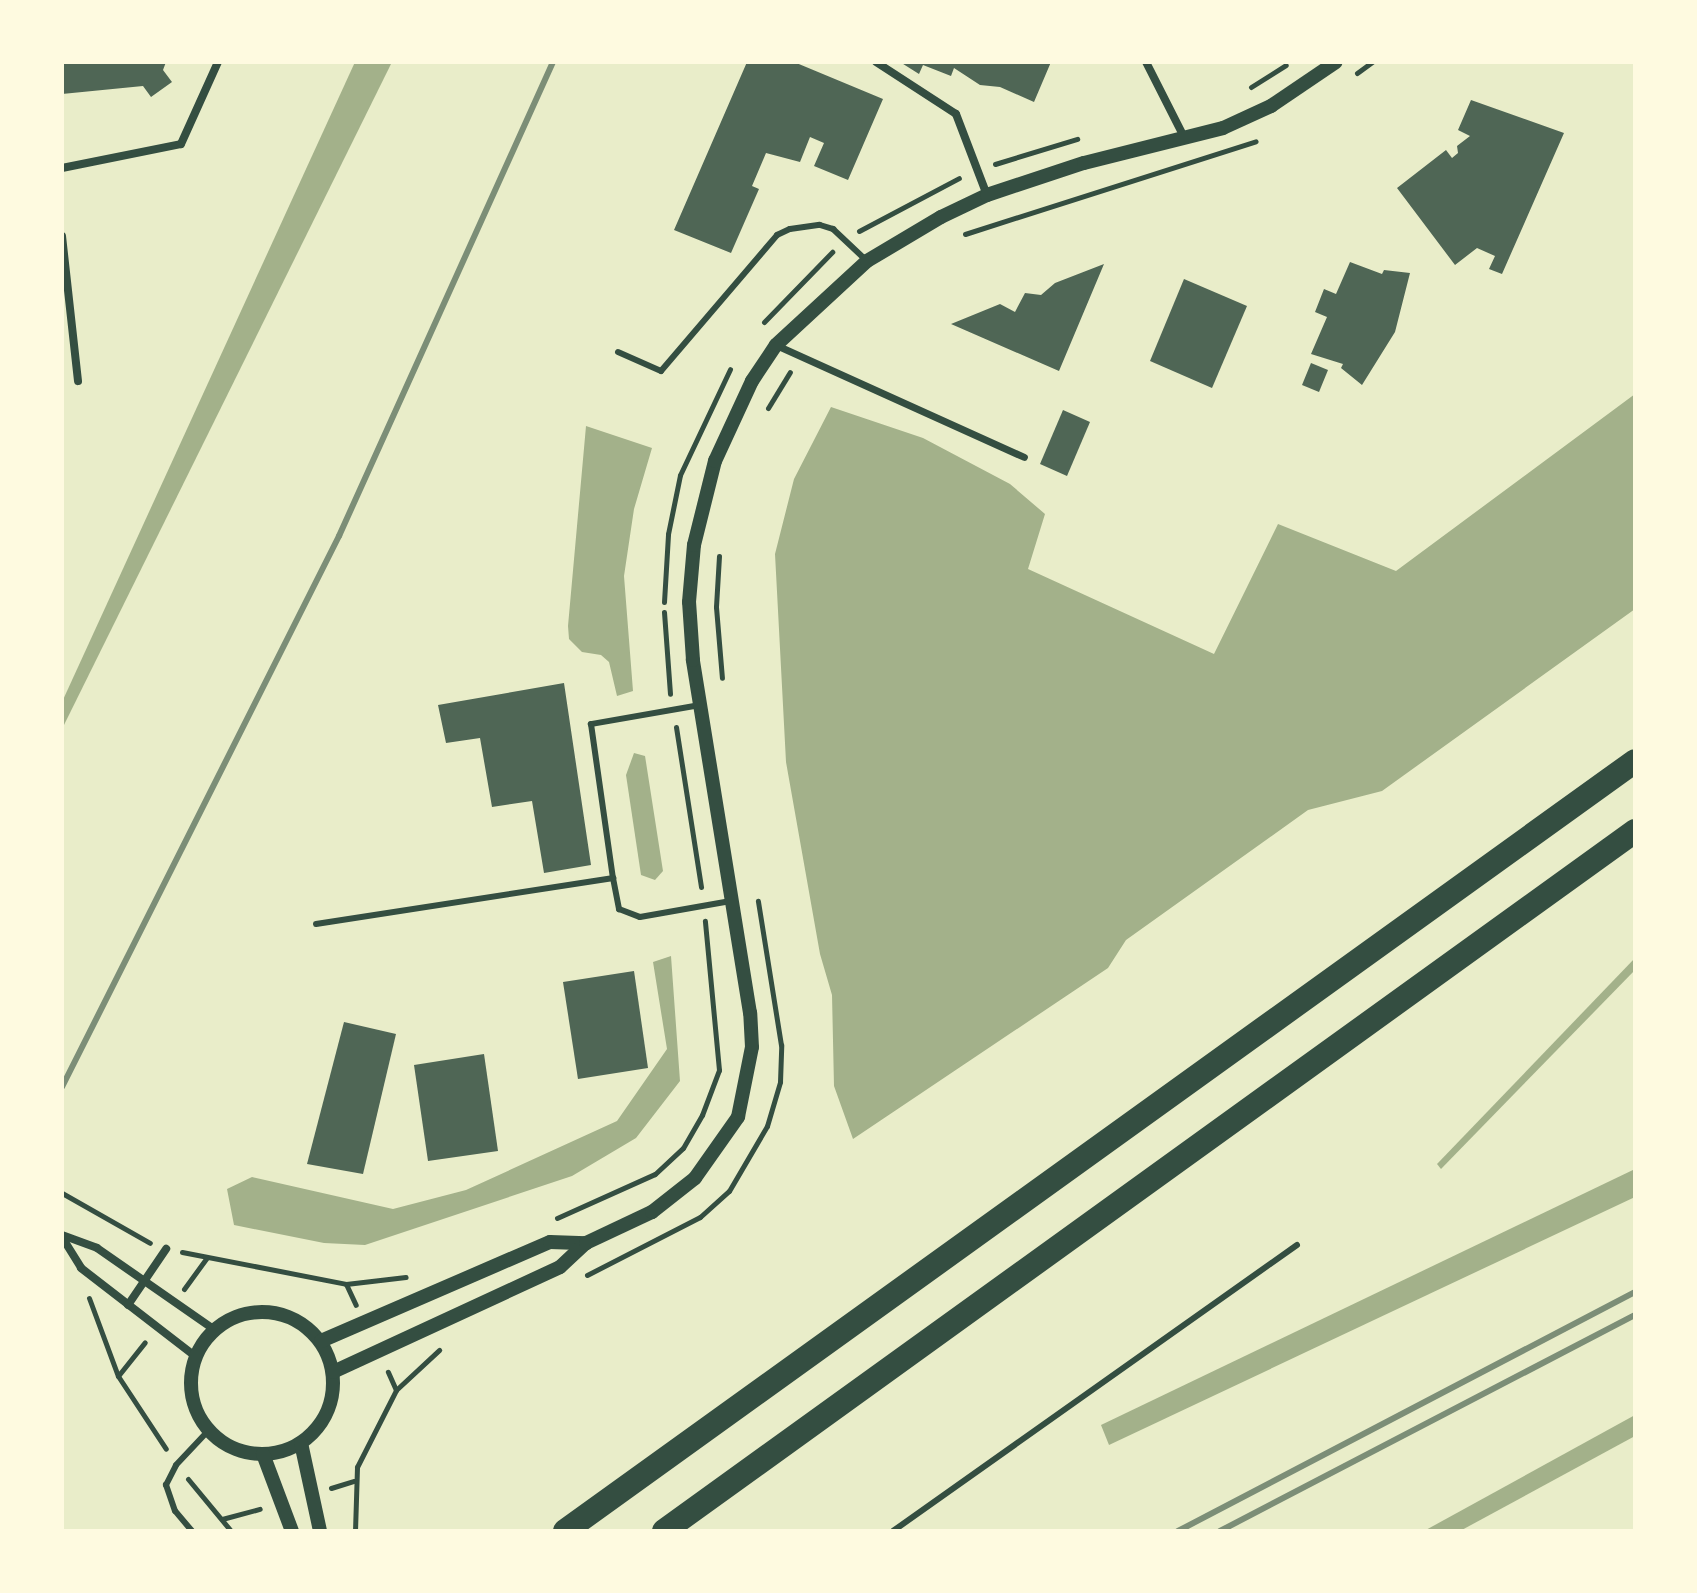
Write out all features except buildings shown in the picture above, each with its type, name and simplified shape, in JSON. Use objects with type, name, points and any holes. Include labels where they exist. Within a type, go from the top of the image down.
[{"type":"highway","points":[[565,1531],[1635,761]]},
{"type":"highway","points":[[664,1531],[1635,831]]},
{"type":"street","points":[[62,168],[181,144],[218,62]]},
{"type":"street","points":[[876,62],[956,114],[987,195]]},
{"type":"street","points":[[1146,62],[1185,139]]},
{"type":"street","points":[[333,1372],[560,1267],[586,1243],[652,1212],[677,1194],[711,1160],[738,1117],[752,1047],[700,705],[689,602],[694,545],[707,488],[728,428],[776,345],[867,261],[987,195],[1084,163],[1185,139],[1256,114],[1336,62]]},
{"type":"street","points":[[62,236],[78,381]]},
{"type":"street","points":[[776,345],[1024,457]]},
{"type":"street","points":[[62,1236],[81,1268],[196,1357]]},
{"type":"street","points":[[62,1236],[97,1248],[215,1330]]},
{"type":"street","points":[[321,1341],[550,1242],[586,1243]]},
{"type":"street","points":[[128,1305],[166,1249]]},
{"type":"street","points":[[264,1311],[302,1323],[321,1341],[333,1372],[328,1412],[301,1443],[263,1454],[224,1443],[209,1430],[191,1387],[196,1357],[215,1330],[237,1316],[264,1311]]},
{"type":"street","points":[[301,1443],[320,1531]]},
{"type":"street","points":[[263,1454],[292,1531]]},
{"type":"lane","points":[[618,352],[661,371],[777,235],[820,225],[846,240],[867,261]]},
{"type":"lane","points":[[700,705],[591,724],[613,878],[619,909],[640,917],[731,900]]},
{"type":"lane","points":[[316,924],[613,878]]},
{"type":"lane","points":[[893,1531],[1297,1245]]},
{"type":"lane","points":[[192,1531],[175,1511],[166,1485],[176,1465],[209,1430]]},
{"type":"path","points":[[1243,92],[1290,62]]},
{"type":"path","points":[[1349,79],[1372,62]]},
{"type":"path","points":[[955,239],[1065,198],[1214,159],[1269,135]]},
{"type":"path","points":[[761,324],[846,240],[944,184],[1086,136]]},
{"type":"path","points":[[762,417],[800,358]]},
{"type":"path","points":[[545,1223],[655,1174],[683,1148],[702,1115],[719,1070],[703,905],[673,710],[663,600],[668,534],[680,475],[732,365]]},
{"type":"path","points":[[719,551],[716,607],[724,695]]},
{"type":"path","points":[[572,1282],[700,1217],[729,1191],[767,1126],[780,1082],[781,1045],[756,893]]},
{"type":"path","points":[[62,1193],[112,1226],[166,1249],[207,1257]]},
{"type":"path","points":[[81,1268],[118,1376]]},
{"type":"path","points":[[346,1284],[414,1275]]},
{"type":"path","points":[[396,1390],[452,1342]]},
{"type":"path","points":[[354,1481],[355,1531]]},
{"type":"path","points":[[222,1519],[231,1531]]},
{"type":"shaded area","points":[[355,62],[392,62],[62,729],[62,702]]},
{"type":"shaded area","points":[[1635,394],[1635,609],[1382,791],[1308,810],[1126,940],[1108,968],[853,1139],[834,1086],[832,995],[820,954],[786,762],[775,554],[794,479],[831,407],[923,438],[1010,484],[1045,514],[1028,569],[1214,654],[1278,524],[1396,571]]},
{"type":"shaded area","points":[[586,426],[652,448],[634,509],[624,576],[633,691],[617,696],[609,662],[601,655],[582,652],[569,639]]},
{"type":"shaded area","points":[[634,753],[645,756],[663,871],[655,880],[641,875],[626,775]]},
{"type":"shaded area","points":[[671,956],[680,1081],[636,1138],[572,1176],[365,1245],[324,1243],[234,1225],[227,1189],[252,1177],[393,1209],[466,1190],[617,1121],[667,1049],[653,962]]},
{"type":"shaded area","points":[[1635,958],[1635,970],[1441,1169],[1437,1164]]},
{"type":"shaded area","points":[[1635,1169],[1635,1197],[1109,1445],[1101,1425]]},
{"type":"shaded area","points":[[1635,1415],[1635,1436],[1460,1531],[1424,1531]]},
{"type":"railway","points":[[62,1087],[339,536],[553,62]]},
{"type":"railway","points":[[1178,1531],[1635,1292]]},
{"type":"railway","points":[[1220,1531],[1635,1315]]}]
